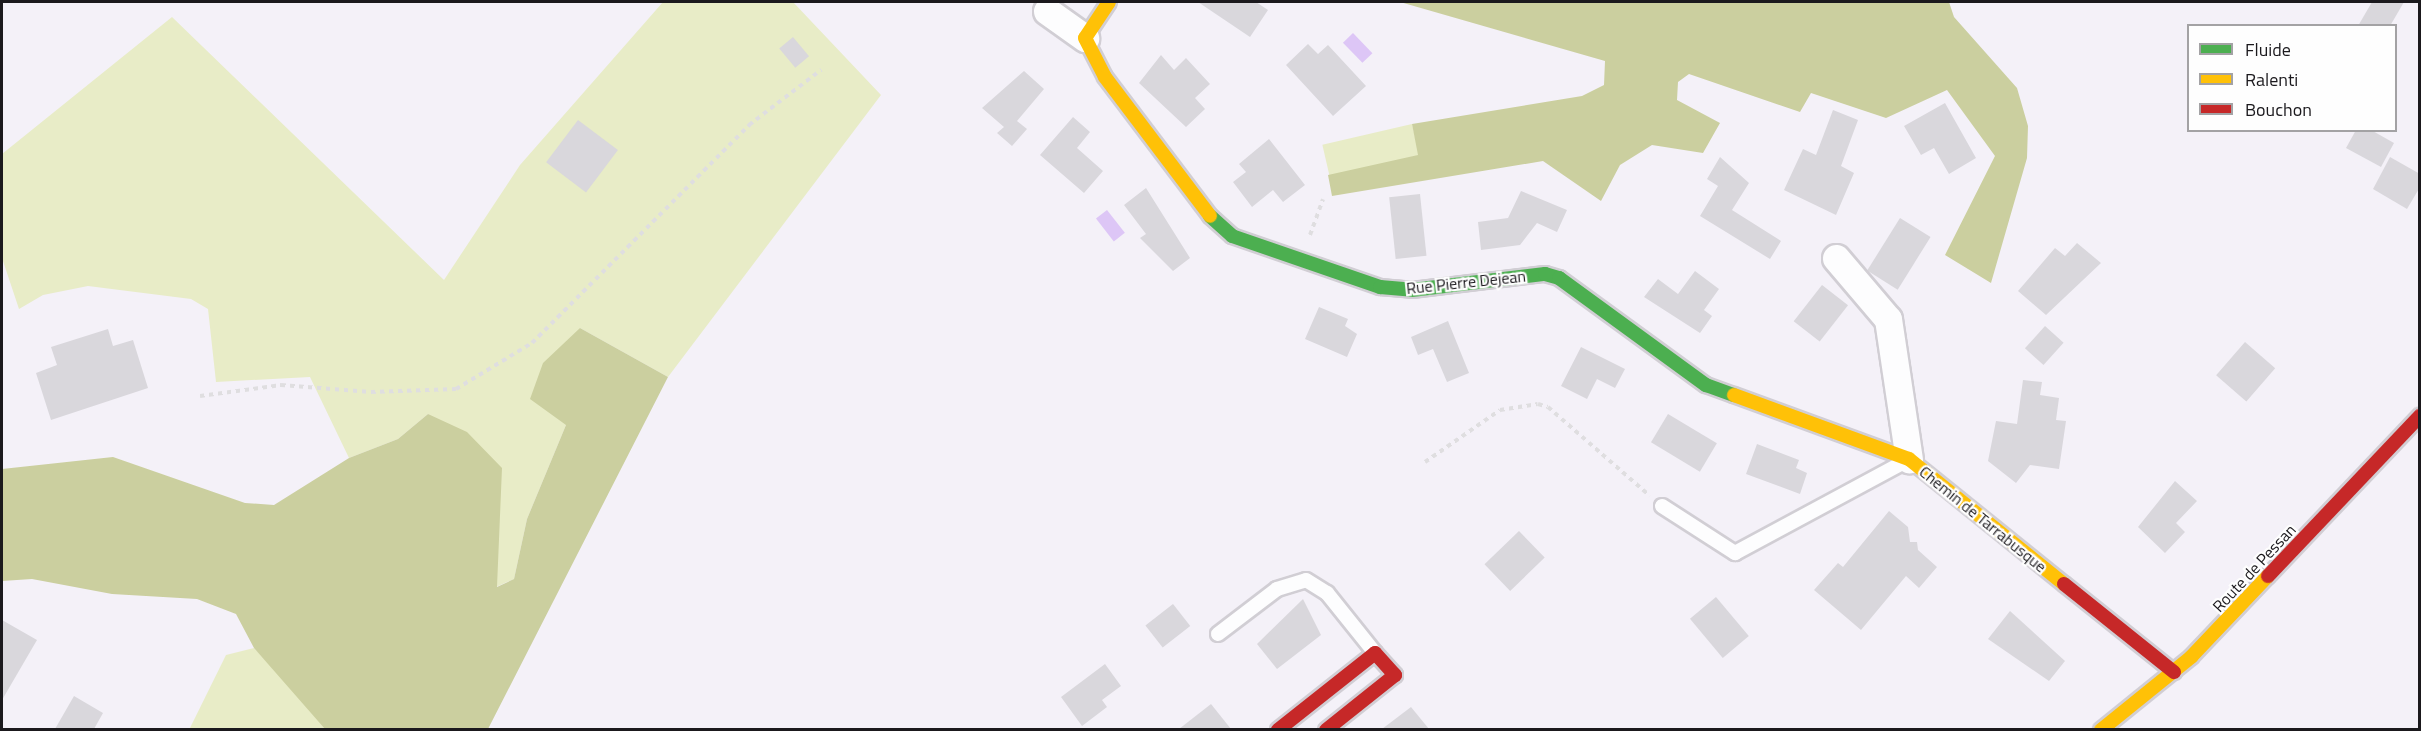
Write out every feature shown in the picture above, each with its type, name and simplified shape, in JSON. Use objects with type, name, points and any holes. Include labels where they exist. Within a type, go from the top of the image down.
[{"type":"street","points":[[1085,38],[1109,2]]},
{"type":"street","name":"Rue Pierre Dejean","points":[[1047,11],[1085,38],[1124,106],[1214,225],[1300,261],[1380,287],[1412,290],[1545,274],[1559,278],[1706,385],[1909,459]]},
{"type":"street","name":"Chemin de Tarrabusque","points":[[1836,258],[1888,319],[1909,459],[2174,672]]},
{"type":"street","name":"Route de Pessan","points":[[2101,729],[2174,672],[2420,416]]},
{"type":"street","points":[[1278,729],[1375,652],[1395,675],[1326,729]]},
{"type":"lane","points":[[1662,506],[1735,553],[1909,459]]},
{"type":"lane","points":[[1218,634],[1277,589],[1306,580],[1327,593],[1375,652]]},
{"type":"path","points":[[200,396],[281,386],[371,392],[456,389],[532,343],[749,125],[821,70]]},
{"type":"path","points":[[1300,261],[1323,199]]},
{"type":"path","points":[[1425,462],[1500,410],[1538,404],[1548,407],[1662,506]]},
{"type":"green space","points":[[663,2],[793,2],[881,95],[668,377],[580,328],[566,425],[527,519],[514,579],[496,587],[497,530],[428,414],[398,439],[349,458],[310,377],[216,382],[208,309],[191,299],[88,286],[43,295],[19,309],[2,258],[2,154],[172,17],[444,280],[520,165]]},
{"type":"green space","points":[[1400,2],[1949,2],[1954,17],[2017,88],[2028,126],[2027,158],[1991,283],[1945,255],[1995,156],[1947,90],[1886,118],[1811,93],[1800,112],[1689,74],[1678,82],[1677,100],[1720,123],[1703,153],[1652,145],[1620,165],[1601,201],[1543,161],[1332,196],[1328,175],[1418,155],[1412,124],[1582,96],[1604,85],[1605,61]]},
{"type":"green space","points":[[1412,124],[1419,155],[1330,176],[1322,145]]},
{"type":"green space","points":[[580,328],[668,377],[488,729],[325,729],[254,648],[236,614],[197,599],[112,594],[32,579],[2,581],[2,469],[113,457],[245,503],[274,505],[349,458],[398,439],[428,414],[467,432],[502,468],[497,587],[514,579],[527,519],[566,425],[530,399],[543,363]]},
{"type":"green space","points":[[254,648],[307,704],[325,729],[189,730],[226,655]]},
{"type":"shaded area","points":[[1353,33],[1372,53],[1362,63],[1343,43]]},
{"type":"shaded area","points":[[1107,210],[1125,233],[1114,241],[1096,219]]},
{"type":"building","points":[[1198,2],[1256,2],[1268,10],[1250,37]]},
{"type":"building","points":[[2372,2],[2404,2],[2391,24],[2359,24]]},
{"type":"building","points":[[793,37],[809,56],[795,68],[779,49]]},
{"type":"building","points":[[1308,44],[1318,54],[1328,45],[1366,86],[1333,116],[1286,65]]},
{"type":"building","points":[[1161,55],[1174,70],[1186,58],[1210,84],[1195,98],[1205,109],[1186,127],[1139,83]]},
{"type":"building","points":[[1024,71],[1044,89],[1017,121],[1027,129],[1012,146],[997,133],[1004,127],[982,108]]},
{"type":"building","points":[[1945,103],[1976,158],[1949,174],[1934,148],[1921,155],[1904,126]]},
{"type":"building","points":[[1833,110],[1858,120],[1841,166],[1854,173],[1836,215],[1784,190],[1803,149],[1816,155]]},
{"type":"building","points":[[1073,117],[1090,132],[1077,148],[1103,171],[1084,193],[1040,155]]},
{"type":"building","points":[[578,120],[618,150],[586,192],[546,162]]},
{"type":"building","points":[[2355,132],[2375,132],[2394,143],[2381,167],[2346,148]]},
{"type":"building","points":[[1269,139],[1305,185],[1283,202],[1273,190],[1252,207],[1233,182],[1246,172],[1239,164]]},
{"type":"building","points":[[1720,157],[1749,183],[1732,210],[1781,241],[1770,259],[1700,216],[1718,186],[1707,179]]},
{"type":"building","points":[[2390,157],[2420,174],[2420,187],[2407,209],[2373,189]]},
{"type":"building","points":[[1146,188],[1190,258],[1173,271],[1140,238],[1146,234],[1124,205]]},
{"type":"building","points":[[1521,191],[1567,210],[1557,232],[1537,223],[1520,245],[1481,250],[1478,222],[1508,218]]},
{"type":"building","points":[[1420,194],[1426,256],[1396,259],[1389,197]]},
{"type":"building","points":[[1900,218],[1931,237],[1898,290],[1867,271]]},
{"type":"building","points":[[2077,243],[2101,263],[2046,315],[2018,291],[2055,248],[2065,256]]},
{"type":"building","points":[[1695,271],[1719,289],[1704,310],[1712,316],[1700,333],[1644,297],[1658,279],[1678,294]]},
{"type":"building","points":[[1822,285],[1848,305],[1820,342],[1794,321]]},
{"type":"building","points":[[1319,307],[1348,319],[1345,326],[1357,334],[1347,357],[1305,339]]},
{"type":"building","points":[[1448,321],[1469,373],[1447,382],[1433,349],[1418,355],[1411,337]]},
{"type":"building","points":[[2045,326],[2064,343],[2044,365],[2025,348]]},
{"type":"building","points":[[108,329],[113,346],[133,340],[148,388],[51,420],[36,373],[57,365],[51,347]]},
{"type":"building","points":[[2245,342],[2275,368],[2246,401],[2216,375]]},
{"type":"building","points":[[1581,347],[1625,369],[1615,388],[1597,379],[1587,399],[1561,386]]},
{"type":"building","points":[[2023,380],[2042,382],[2040,395],[2059,398],[2056,420],[2066,421],[2059,469],[2030,465],[2016,483],[1988,461],[1996,421],[2017,424]]},
{"type":"building","points":[[1668,414],[1717,443],[1700,472],[1651,442]]},
{"type":"building","points":[[1757,444],[1799,460],[1796,468],[1807,473],[1800,494],[1746,474]]},
{"type":"building","points":[[2175,481],[2197,501],[2176,523],[2185,532],[2165,553],[2138,527]]},
{"type":"building","points":[[1889,511],[1908,527],[1910,542],[1917,542],[1918,550],[1937,567],[1919,588],[1906,576],[1861,630],[1814,590],[1838,563],[1843,567]]},
{"type":"building","points":[[1519,531],[1545,558],[1510,591],[1484,564]]},
{"type":"building","points":[[1716,597],[1749,636],[1723,658],[1690,619]]},
{"type":"building","points":[[1303,599],[1321,635],[1277,669],[1257,644]]},
{"type":"building","points":[[1173,604],[1190,626],[1163,648],[1145,626]]},
{"type":"building","points":[[2010,611],[2065,661],[2049,681],[1988,639]]},
{"type":"building","points":[[2,620],[37,640],[2,700]]},
{"type":"building","points":[[1105,664],[1121,686],[1102,700],[1107,707],[1082,726],[1061,697]]},
{"type":"building","points":[[74,696],[103,713],[94,729],[55,729]]},
{"type":"building","points":[[1211,704],[1231,729],[1179,729]]},
{"type":"building","points":[[1411,707],[1429,729],[1382,729]]},
{"type":"traffic: fast","points":[[1210,216],[1232,236],[1380,287],[1412,290],[1545,274],[1559,278],[1706,385],[1734,395]]},
{"type":"traffic: slow","points":[[1109,2],[1085,38],[1105,77],[1210,216]]},
{"type":"traffic: slow","points":[[1734,395],[1909,459],[2064,584]]},
{"type":"traffic: slow","points":[[2101,730],[2191,657],[2268,576]]},
{"type":"traffic: jam","points":[[2268,576],[2420,416]]},
{"type":"traffic: jam","points":[[2064,584],[2174,672]]},
{"type":"traffic: jam","points":[[1278,730],[1375,653],[1395,675],[1326,730]]}]
